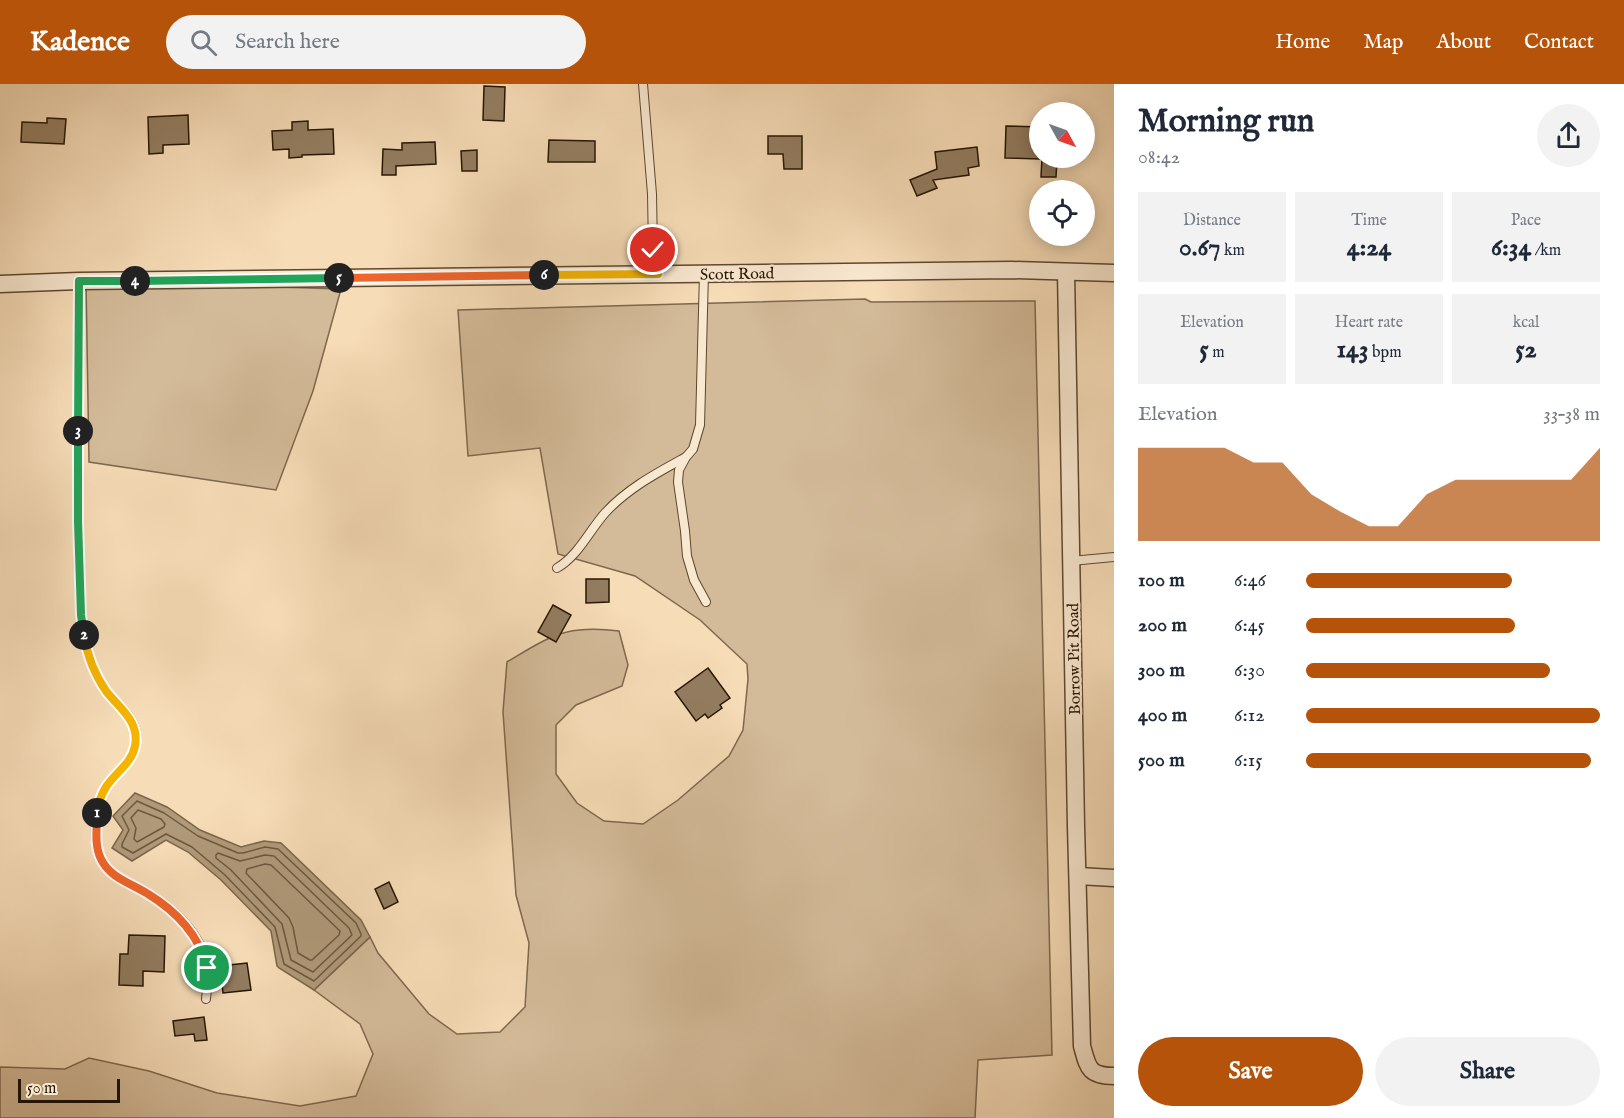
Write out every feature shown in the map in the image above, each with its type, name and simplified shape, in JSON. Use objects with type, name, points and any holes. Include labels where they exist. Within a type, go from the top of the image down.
[{"type":"street","name":"Scott Road","points":[[0,284],[704,273],[1012,270],[1114,273]]},
{"type":"street","name":"Borrow Pit Road","points":[[1066,272],[1082,1046],[1086,1065],[1101,1075],[1114,1076]]},
{"type":"street","points":[[1078,876],[1114,878]]},
{"type":"lane","points":[[643,84],[652,194],[653,250],[658,274]]},
{"type":"lane","points":[[704,273],[700,425],[693,449],[679,470],[678,482],[687,556],[694,580],[706,602]]},
{"type":"lane","points":[[79,281],[78,521],[81,615],[85,641],[97,675],[106,690],[131,719],[136,735],[131,757],[106,786],[99,800],[96,845],[101,860],[109,870],[166,906],[198,940],[207,968],[206,999]]},
{"type":"lane","points":[[557,568],[567,562],[605,513],[623,495],[686,457]]},
{"type":"lane","points":[[1071,561],[1114,557]]},
{"type":"shaded area","points":[[86,281],[341,289],[313,391],[276,490],[89,462]]},
{"type":"shaded area","points":[[865,299],[871,302],[1035,301],[1052,1055],[978,1060],[975,1118],[0,1118],[0,1067],[65,1069],[89,1058],[149,1071],[217,1093],[300,1106],[356,1096],[373,1054],[360,1024],[314,990],[370,937],[378,953],[429,1014],[457,1034],[500,1032],[525,1007],[529,943],[516,895],[503,712],[507,662],[560,634],[586,629],[619,631],[628,665],[622,686],[576,705],[556,725],[556,774],[577,803],[604,821],[643,824],[678,800],[729,756],[743,730],[748,679],[747,664],[700,620],[635,576],[558,554],[540,448],[468,456],[458,310]]},
{"type":"water","points":[[135,793],[167,807],[200,830],[241,847],[264,841],[281,843],[361,920],[370,937],[314,990],[277,966],[271,931],[221,880],[188,852],[166,840],[132,861],[112,848],[123,830],[113,816]]},
{"type":"building","points":[[484,86],[505,87],[504,121],[483,120]]},
{"type":"building","points":[[188,115],[189,144],[163,145],[163,153],[149,154],[148,117]]},
{"type":"building","points":[[47,118],[66,119],[64,144],[21,142],[22,122],[47,123]]},
{"type":"building","points":[[308,121],[308,130],[333,129],[334,154],[302,155],[302,157],[289,158],[289,149],[273,150],[272,131],[292,130],[292,122]]},
{"type":"building","points":[[1006,126],[1029,127],[1029,159],[1005,158]]},
{"type":"building","points":[[768,136],[802,136],[802,169],[784,169],[783,154],[768,154]]},
{"type":"building","points":[[549,140],[595,141],[595,162],[548,162]]},
{"type":"building","points":[[435,142],[436,164],[396,166],[396,175],[382,175],[383,149],[402,150],[402,143]]},
{"type":"building","points":[[977,147],[979,166],[968,168],[969,175],[933,180],[937,188],[917,196],[910,180],[937,169],[935,152]]},
{"type":"building","points":[[477,150],[477,171],[462,171],[461,151]]},
{"type":"building","points":[[1041,168],[1056,168],[1056,177],[1041,177]]},
{"type":"building","points":[[586,579],[609,579],[609,602],[586,603]]},
{"type":"building","points":[[553,605],[571,615],[556,642],[538,632]]},
{"type":"building","points":[[708,668],[730,698],[720,705],[722,708],[708,718],[705,714],[696,721],[675,692]]},
{"type":"building","points":[[389,882],[398,902],[384,909],[375,889]]},
{"type":"building","points":[[129,935],[165,936],[164,972],[143,971],[143,986],[119,985],[120,954],[128,954]]},
{"type":"building","points":[[247,963],[251,990],[223,993],[220,966]]},
{"type":"building","points":[[204,1017],[207,1040],[195,1041],[194,1034],[175,1036],[173,1021]]},
{"type":"route","points":[[207,968],[198,940],[187,926],[148,893],[109,870],[101,860],[96,845],[99,800],[106,786],[131,757],[136,735],[131,719],[106,690],[97,675],[85,641],[81,615],[78,521],[79,281],[658,274],[653,250]]}]
